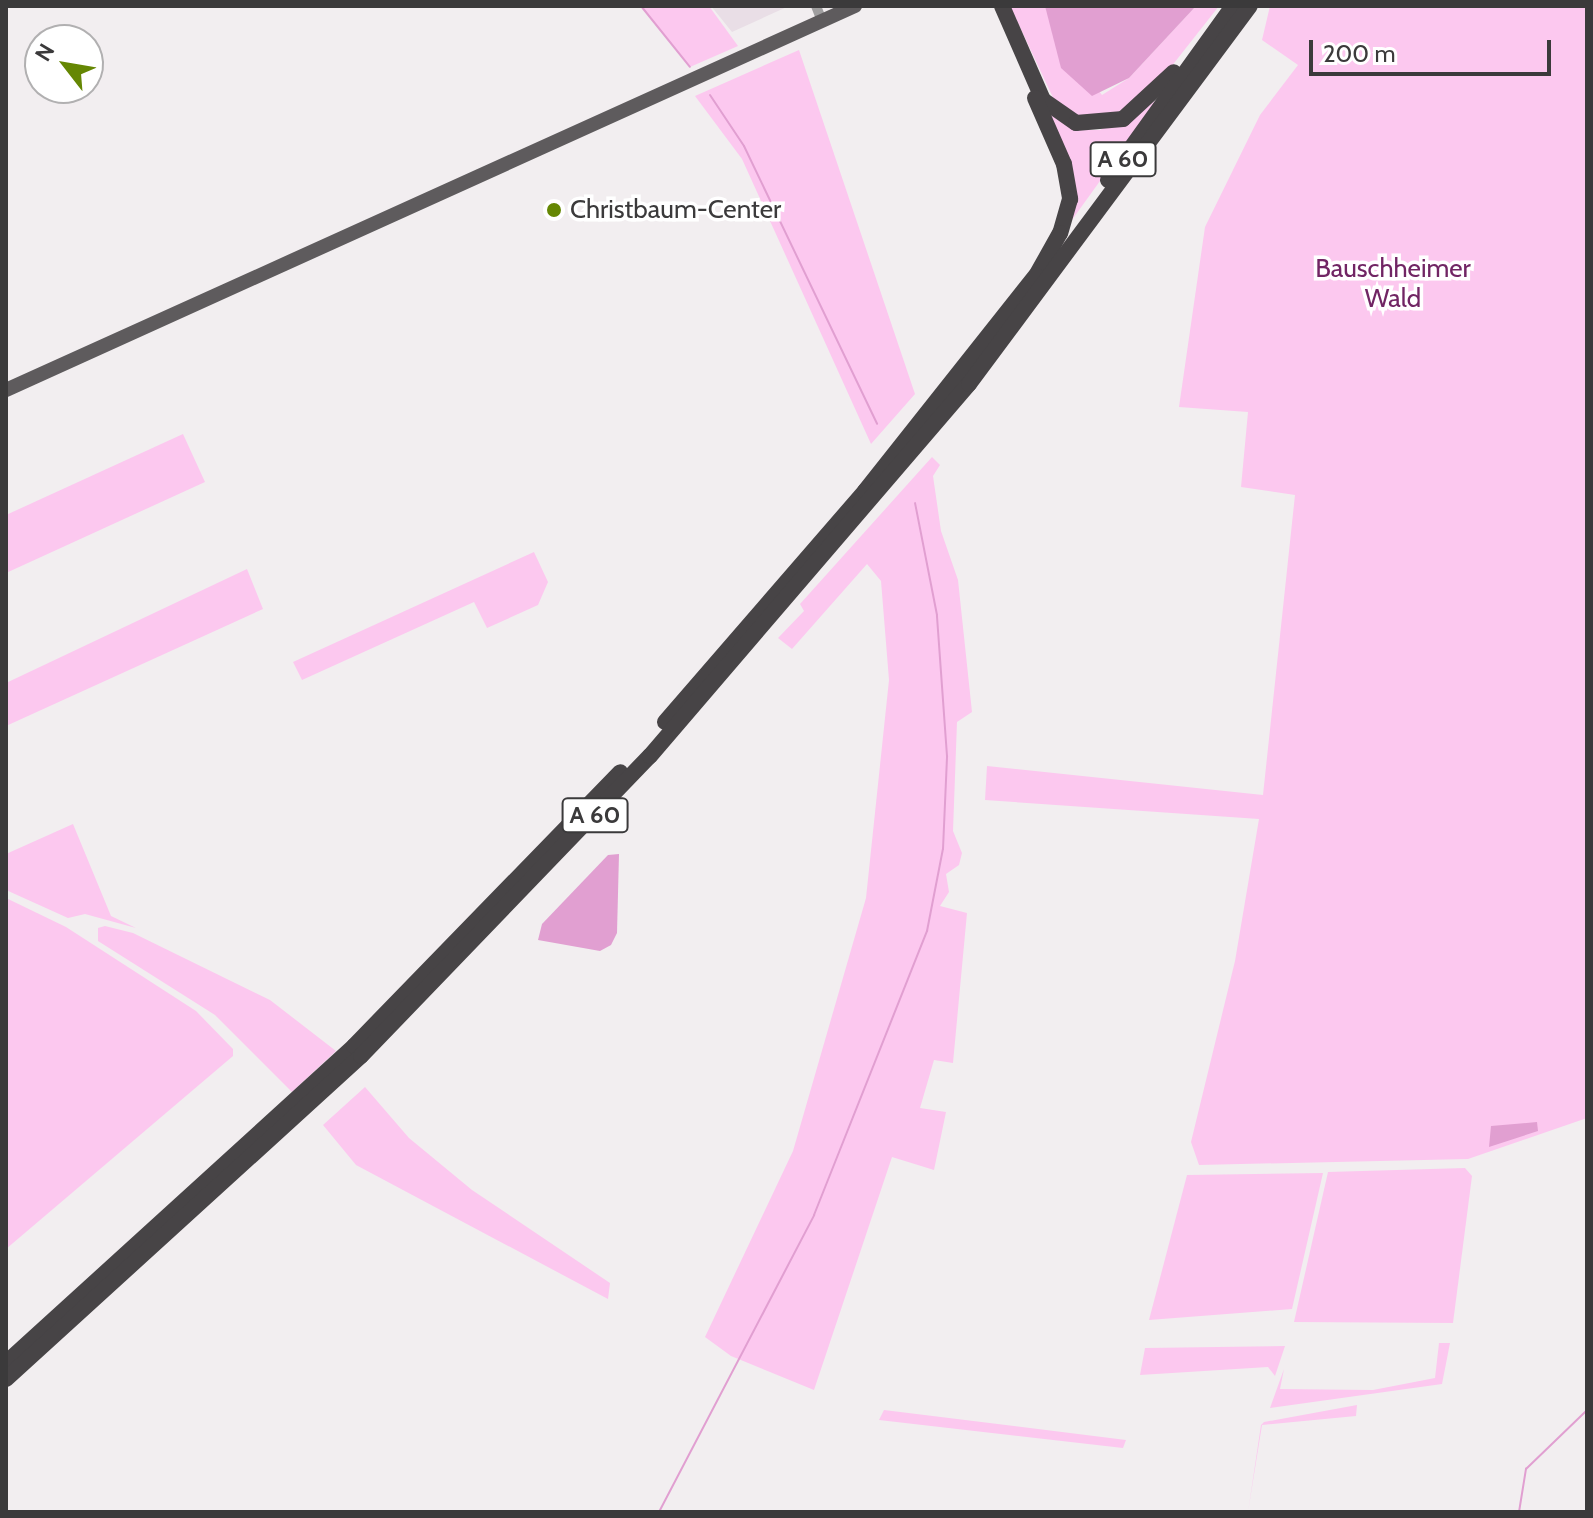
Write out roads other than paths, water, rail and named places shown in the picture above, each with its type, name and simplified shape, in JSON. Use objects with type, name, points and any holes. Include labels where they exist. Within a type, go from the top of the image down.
[{"type":"highway","points":[[992,6],[1068,181],[1067,216],[1037,274]]},
{"type":"highway","points":[[1002,6],[1043,100],[1076,123],[1123,119],[1207,41]]},
{"type":"highway","name":"A 60","points":[[6,1363],[354,1046],[549,847],[781,592],[1037,274],[1207,41],[1245,8]]},
{"type":"highway","name":"A 60","points":[[6,1379],[361,1056],[650,756],[969,384],[1245,8]]},
{"type":"main road","points":[[6,390],[855,6]]},
{"type":"street","points":[[816,6],[822,21]]},
{"type":"waterway","points":[[641,6],[690,67]]},
{"type":"waterway","points":[[710,95],[744,146],[877,424]]},
{"type":"waterway","points":[[659,1512],[814,1215],[927,931],[943,849],[947,756],[937,615],[915,503]]},
{"type":"waterway","points":[[1519,1512],[1526,1469],[1587,1410]]},
{"type":"place","name":"Christbaum-Center","points":[[554,210]]},
{"type":"park label","name":"Bauschheimer Wald","points":[[1393,284]]}]
